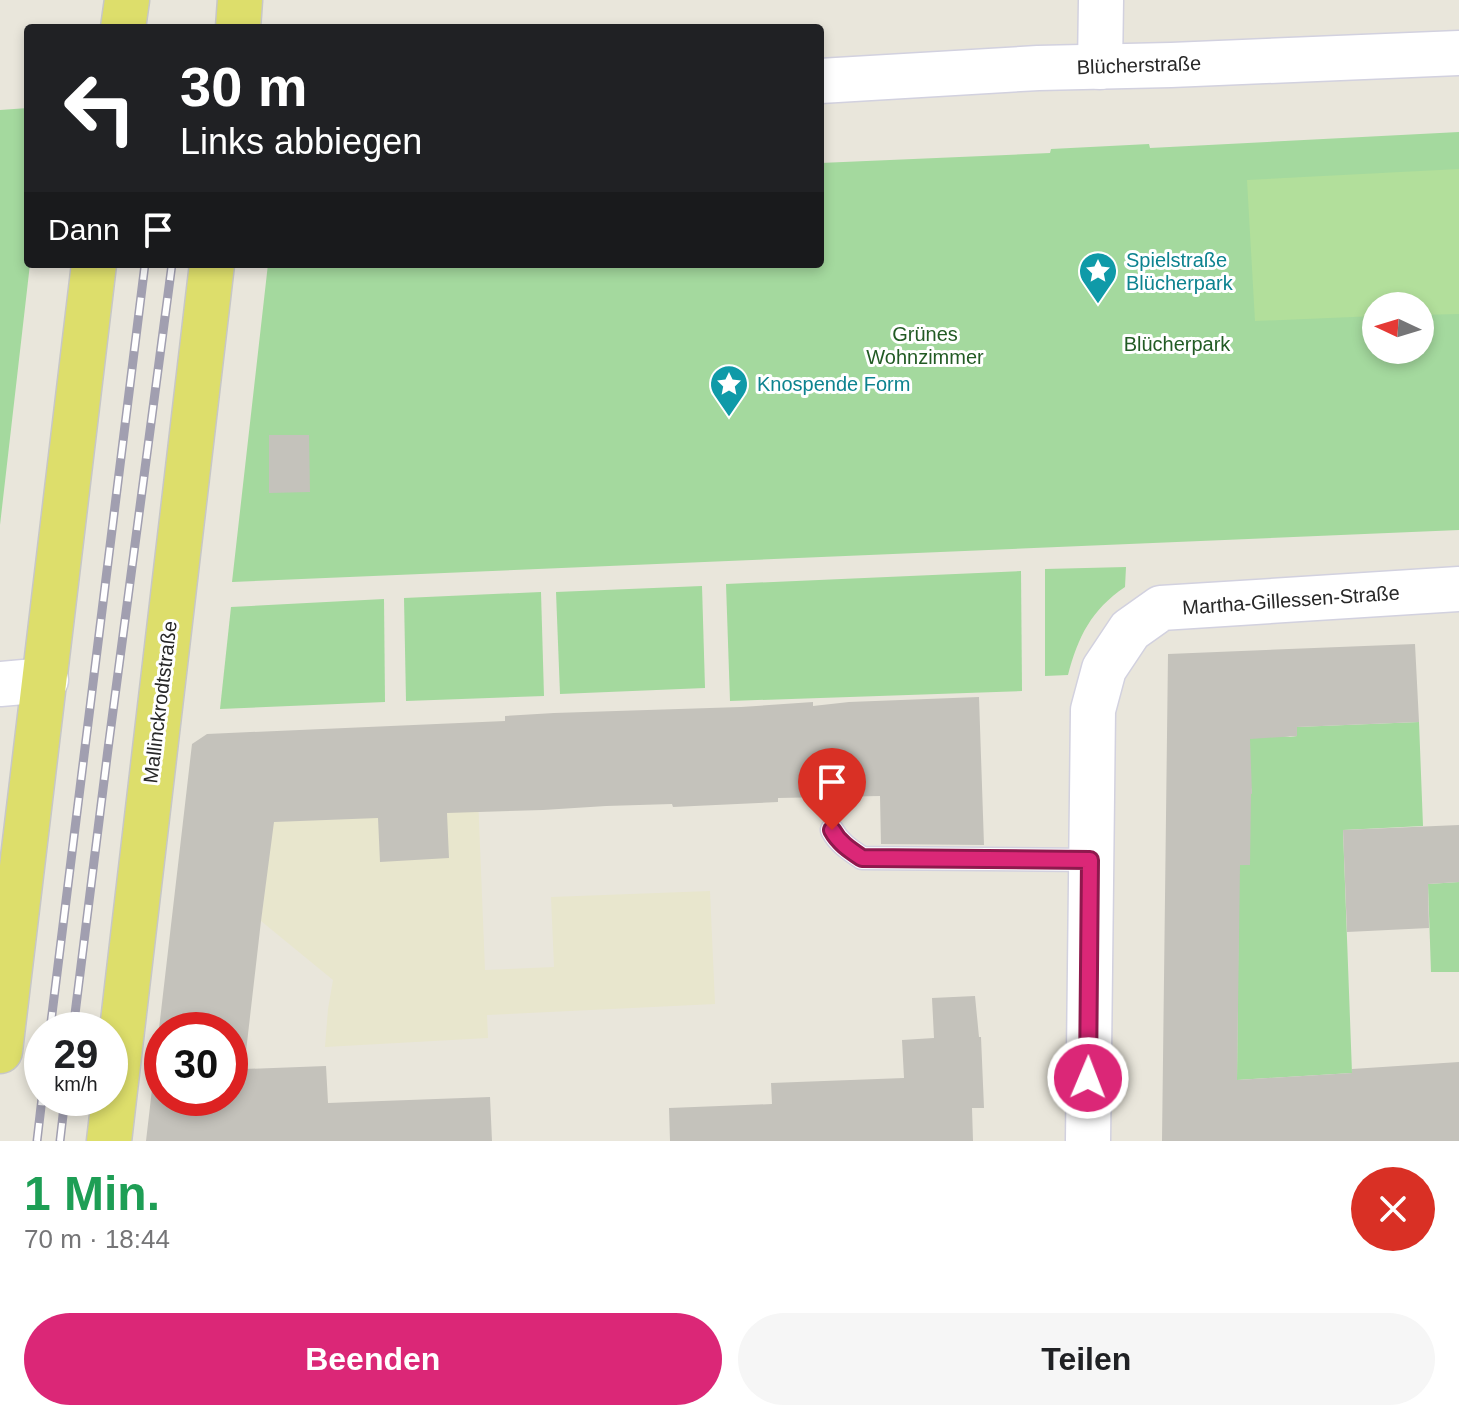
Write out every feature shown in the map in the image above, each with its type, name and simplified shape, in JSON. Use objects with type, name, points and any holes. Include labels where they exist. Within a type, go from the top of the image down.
[{"type":"main road","points":[[124,24],[127,0]]},
{"type":"main road","points":[[238,24],[240,0]]},
{"type":"main road","points":[[0,1051],[94,268]]},
{"type":"main road","name":"Mallinckrodtstraße","points":[[109,1141],[212,268]]},
{"type":"street","points":[[1100,67],[1101,0]]},
{"type":"street","name":"Blücherstraße","points":[[824,81],[1038,68],[1459,53]]},
{"type":"street","name":"Martha-Gillessen-Straße","points":[[1090,860],[1093,710],[1104,669],[1130,630],[1161,608],[1459,589]]},
{"type":"street","points":[[0,684],[46,680]]},
{"type":"street","points":[[1088,1141],[1090,860]]},
{"type":"lane","points":[[832,830],[846,848],[862,858],[1090,860]]},
{"type":"shaded area","points":[[475,722],[485,970],[554,967],[551,897],[710,891],[715,1004],[487,1015],[488,1038],[325,1047],[333,980],[261,921],[273,822]]},
{"type":"green space","points":[[24,108],[24,268],[30,268],[0,525],[0,110]]},
{"type":"green space","name":"Blücherpark","points":[[1459,132],[1459,530],[232,582],[268,268],[824,268],[824,163],[1050,153],[1051,149],[1149,144],[1150,148]]},
{"type":"green space","points":[[1459,169],[1459,314],[1434,315],[1434,292],[1362,292],[1362,317],[1255,321],[1247,180]]},
{"type":"green space","points":[[1126,567],[1125,587],[1103,605],[1088,625],[1076,648],[1068,675],[1045,676],[1045,569]]},
{"type":"green space","points":[[1021,571],[1022,691],[730,701],[726,584]]},
{"type":"green space","points":[[702,586],[705,688],[560,694],[556,592]]},
{"type":"green space","points":[[541,592],[544,696],[406,701],[404,598]]},
{"type":"green space","points":[[384,599],[385,702],[220,709],[231,607]]},
{"type":"green space","points":[[1419,722],[1423,826],[1343,830],[1352,1073],[1237,1080],[1239,865],[1250,864],[1240,794],[1252,793],[1240,730],[1290,737],[1297,736],[1297,727]]},
{"type":"green space","points":[[1459,882],[1459,972],[1431,972],[1428,884]]},
{"type":"building","points":[[269,435],[309,435],[310,492],[269,493]]},
{"type":"building","points":[[1415,644],[1419,722],[1297,727],[1297,736],[1250,739],[1250,865],[1240,865],[1237,1080],[1459,1062],[1459,1141],[1162,1141],[1168,654]]},
{"type":"building","points":[[979,697],[984,845],[881,844],[880,796],[778,798],[778,802],[673,807],[672,804],[447,813],[449,858],[380,862],[378,818],[274,822],[248,1034],[248,1012],[161,1012],[192,744],[207,734],[505,721],[505,716],[554,713],[813,702],[813,706]]},
{"type":"building","points":[[1459,825],[1459,882],[1428,884],[1429,928],[1347,932],[1343,830]]},
{"type":"building","points":[[975,996],[981,1037],[984,1108],[972,1108],[973,1141],[670,1141],[669,1108],[772,1104],[771,1083],[904,1078],[902,1040],[934,1038],[932,998]]},
{"type":"building","points":[[326,1066],[328,1103],[490,1097],[492,1141],[146,1141],[149,1116],[248,1116],[248,1069]]},
{"type":"railway","points":[[52,1012],[145,268]]},
{"type":"railway","points":[[75,1012],[171,268]]},
{"type":"railway","points":[[37,1141],[40,1116]]},
{"type":"railway","points":[[60,1141],[63,1116]]},
{"type":"place","name":"Spielstraße Blücherpark","points":[[1098,305]]},
{"type":"place","name":"Knospende Form","points":[[729,418]]},
{"type":"route","points":[[832,830],[846,848],[862,858],[1090,860],[1088,1078]]},
{"type":"park label","name":"Grünes Wohnzimmer","points":[[925,346]]}]
